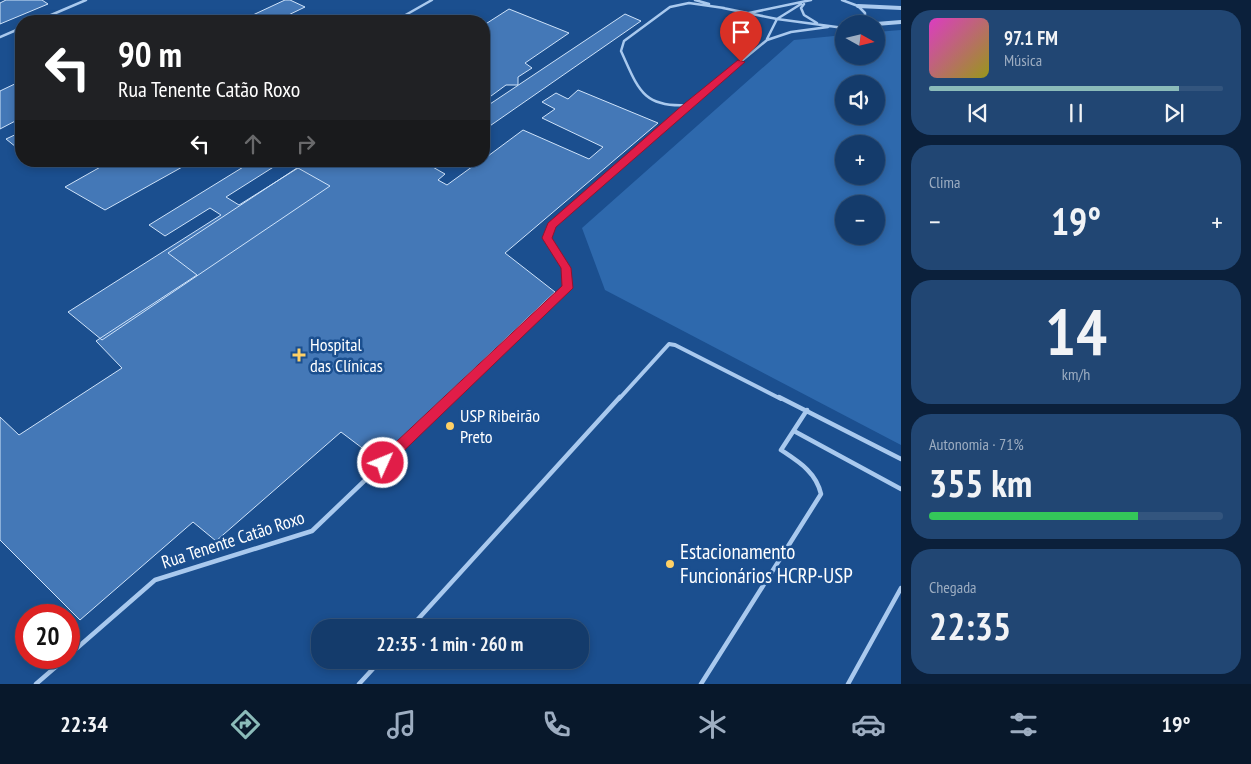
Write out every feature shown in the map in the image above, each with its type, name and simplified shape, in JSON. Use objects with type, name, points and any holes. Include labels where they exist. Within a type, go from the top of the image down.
[{"type":"street","points":[[858,6],[901,8]]},
{"type":"street","points":[[885,23],[901,22]]},
{"type":"lane","points":[[51,15],[86,0]]},
{"type":"lane","points":[[406,15],[432,0]]},
{"type":"lane","points":[[694,0],[746,13],[835,27]]},
{"type":"lane","points":[[746,13],[811,0]]},
{"type":"lane","points":[[842,0],[858,6],[865,15]]},
{"type":"lane","points":[[767,40],[777,19],[805,2]]},
{"type":"lane","points":[[805,2],[801,8],[804,15],[814,22],[828,27]]},
{"type":"lane","points":[[688,105],[675,107],[657,103],[642,93],[621,51],[624,41],[670,7],[689,3],[724,8]]},
{"type":"lane","points":[[767,40],[791,32],[828,27]]},
{"type":"lane","points":[[0,37],[15,31]]},
{"type":"lane","name":"Rua Tenente Catão Roxo","points":[[80,645],[154,580],[312,531],[567,288],[566,268],[547,238],[552,225],[688,105],[767,40]]},
{"type":"lane","points":[[418,619],[670,344],[718,365],[901,459]]},
{"type":"lane","points":[[700,684],[821,494],[820,483],[813,473],[781,450],[807,410]]},
{"type":"lane","points":[[794,430],[901,489]]},
{"type":"lane","points":[[848,684],[901,588]]},
{"type":"lane","points":[[36,684],[53,669]]},
{"type":"lane","points":[[358,684],[372,669]]},
{"type":"shaded area","points":[[901,30],[901,445],[605,290],[582,228],[794,40],[835,36],[835,65],[885,65],[885,31]]},
{"type":"building","points":[[6,0],[42,0],[48,4],[22,15],[15,15],[15,18],[0,24],[0,3]]},
{"type":"building","points":[[285,0],[290,0],[305,7],[288,15],[253,15]]},
{"type":"building","points":[[509,9],[569,33],[525,63],[532,68],[518,77],[518,85],[506,85],[491,96],[490,21]]},
{"type":"building","points":[[625,14],[641,21],[490,126],[490,104]]},
{"type":"building","points":[[15,84],[15,121],[0,129],[0,91]]},
{"type":"building","name":"Hospital das Clínicas","points":[[578,90],[658,123],[505,253],[555,292],[378,460],[341,432],[216,541],[193,522],[80,620],[80,604],[64,604],[0,540],[0,417],[19,435],[122,368],[96,341],[197,275],[168,253],[298,167],[433,167],[445,174],[438,180],[447,185],[472,167],[490,167],[490,155],[523,130],[589,159],[603,147],[542,118],[555,109],[542,102],[556,93],[568,99]]},
{"type":"building","points":[[15,135],[15,146],[6,139]]},
{"type":"building","points":[[100,167],[182,167],[105,210],[65,187]]},
{"type":"building","points":[[243,167],[274,167],[226,197],[239,205],[298,168],[330,186],[102,340],[68,312],[221,215],[210,208],[165,236],[149,225]]},
{"type":"place","name":"Hospital das Clínicas","points":[[299,355]]},
{"type":"place","name":"USP Ribeirão Preto","points":[[450,426]]},
{"type":"place","name":"Estacionamento Funcionários HCRP-USP","points":[[670,564]]},
{"type":"route","points":[[383,463],[567,288],[566,268],[547,238],[552,225],[688,105],[741,62]]}]
